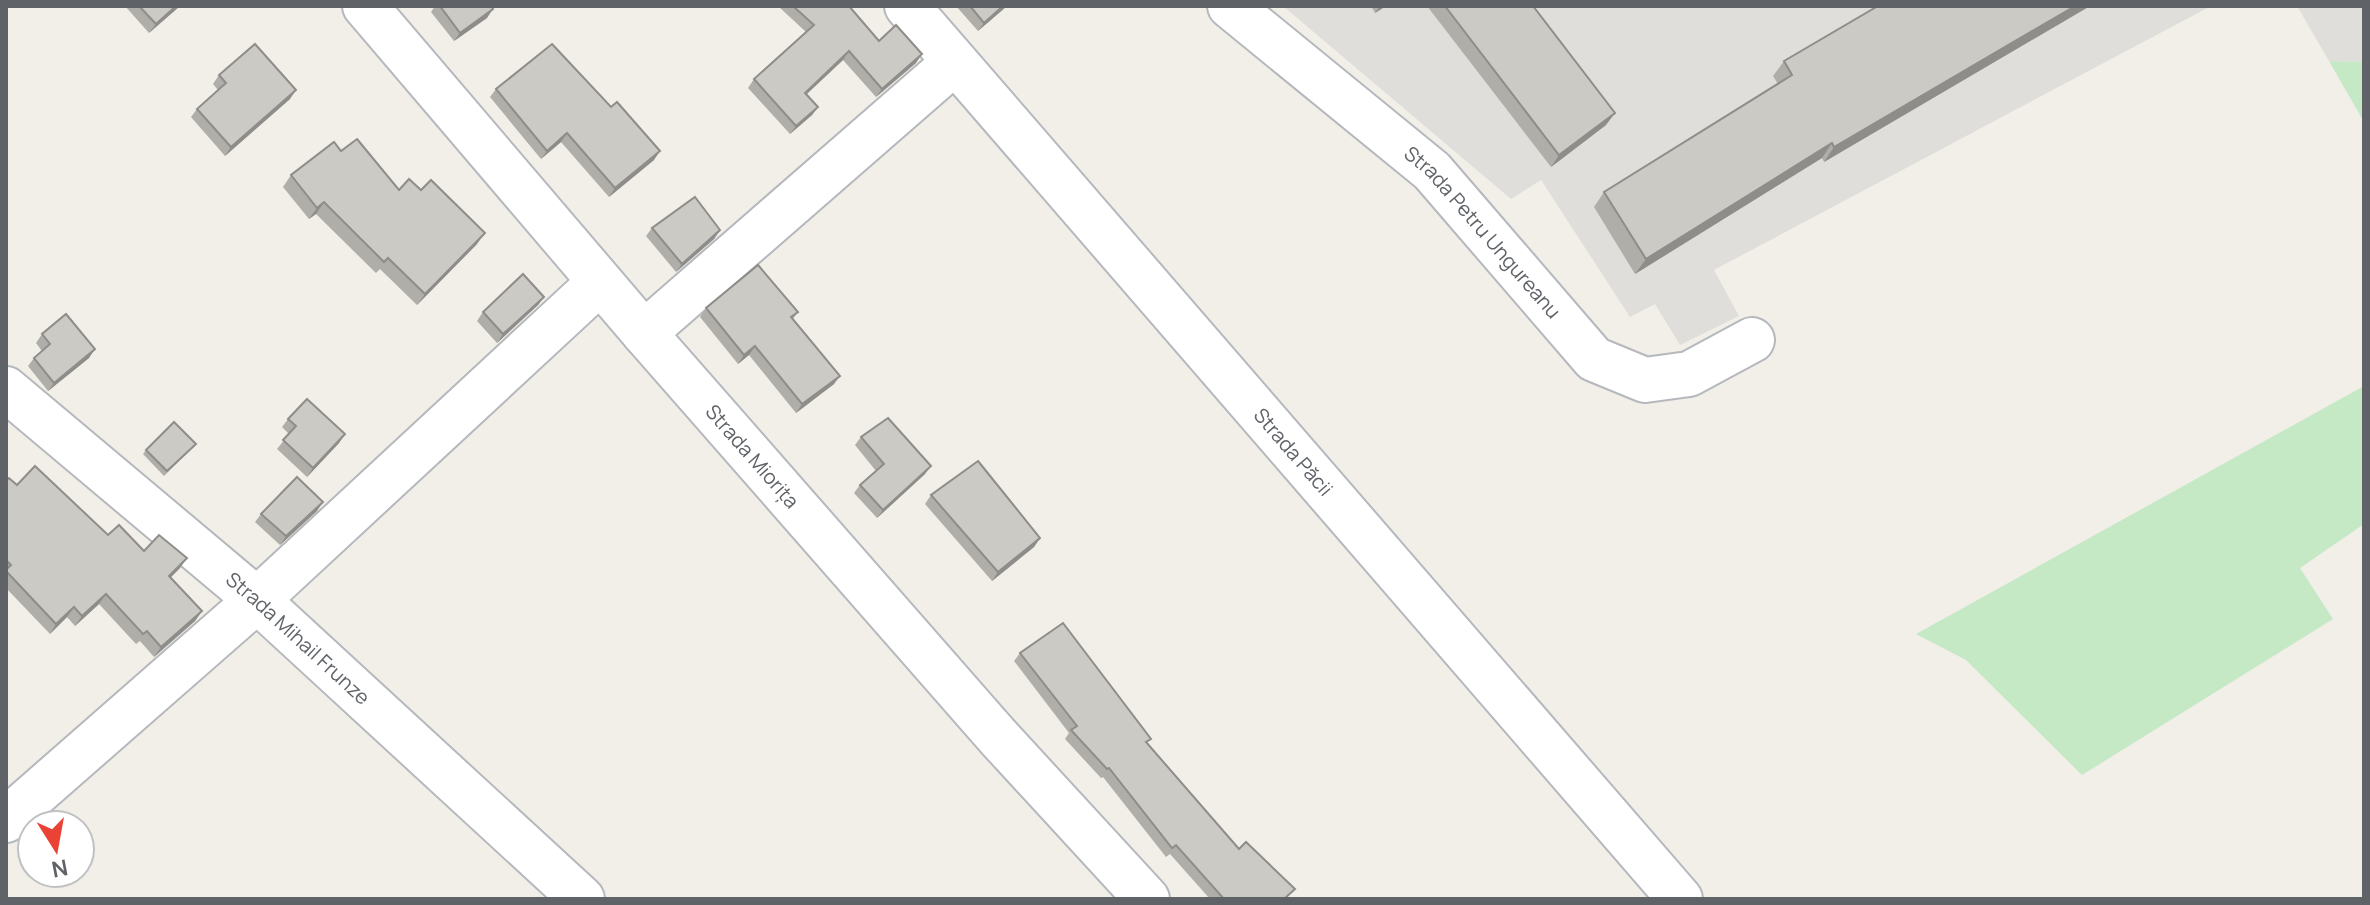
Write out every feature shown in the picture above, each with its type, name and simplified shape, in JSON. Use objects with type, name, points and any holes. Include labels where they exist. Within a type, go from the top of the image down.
[{"type":"street","name":"Strada Miorița","points":[[365,6],[644,333],[1140,896]]},
{"type":"street","name":"Strada Păcii","points":[[907,6],[1680,899]]},
{"type":"street","name":"Strada Petru Ungureanu","points":[[1230,6],[1432,171],[1594,359],[1645,380],[1689,374],[1752,340]]},
{"type":"street","points":[[644,333],[955,62]]},
{"type":"street","points":[[6,820],[257,600],[600,282]]},
{"type":"street","name":"Strada Mihail Frunze","points":[[6,389],[257,600],[582,899]]},
{"type":"shaded area","points":[[1283,6],[2211,6],[1714,270],[1739,316],[1680,345],[1655,304],[1630,317],[1541,180],[1511,199]]},
{"type":"shaded area","points":[[2297,6],[2364,6],[2364,62],[2329,61]]},
{"type":"green space","points":[[2329,61],[2364,62],[2364,122]]},
{"type":"green space","points":[[2364,386],[2364,524],[2300,568],[2333,619],[2082,775],[1966,660],[1916,634]]},
{"type":"building","points":[[139,6],[176,6],[156,24]]},
{"type":"building","points":[[440,6],[491,6],[493,9],[460,33]]},
{"type":"building","points":[[793,6],[849,6],[879,41],[896,25],[922,54],[882,89],[849,51],[805,93],[818,107],[796,126],[754,79],[814,25]]},
{"type":"building","points":[[970,6],[1003,6],[984,23]]},
{"type":"building","points":[[1445,6],[1533,6],[1615,113],[1559,155]]},
{"type":"building","points":[[1878,6],[2075,6],[1834,147],[1832,143],[1646,259],[1604,192],[1792,75],[1784,61]]},
{"type":"building","points":[[255,44],[296,90],[231,147],[197,109],[226,83],[219,75]]},
{"type":"building","points":[[552,44],[611,107],[617,102],[660,151],[615,188],[567,133],[547,151],[496,89]]},
{"type":"building","points":[[357,139],[399,190],[409,179],[421,190],[431,180],[485,233],[425,294],[388,258],[384,262],[324,202],[317,208],[291,175],[334,142],[341,151]]},
{"type":"building","points":[[695,197],[720,230],[682,264],[652,228]]},
{"type":"building","points":[[758,265],[798,312],[791,317],[840,376],[802,404],[755,346],[744,355],[706,308]]},
{"type":"building","points":[[523,274],[544,297],[503,334],[483,312]]},
{"type":"building","points":[[66,314],[95,349],[54,383],[34,358],[50,344],[42,334]]},
{"type":"building","points":[[307,399],[345,434],[313,468],[283,440],[296,426],[288,419]]},
{"type":"building","points":[[888,418],[931,466],[883,510],[860,485],[884,464],[861,437]]},
{"type":"building","points":[[174,422],[196,444],[167,471],[146,450]]},
{"type":"building","points":[[978,461],[1040,538],[998,572],[931,495]]},
{"type":"building","points":[[35,466],[108,535],[119,525],[144,551],[159,535],[187,558],[169,576],[202,611],[161,647],[147,631],[143,634],[106,594],[82,616],[74,607],[56,624],[6,571],[11,565],[6,560],[6,481],[9,478],[17,485]]},
{"type":"building","points":[[297,477],[323,502],[286,536],[261,514]]},
{"type":"building","points":[[1063,623],[1151,739],[1146,742],[1239,849],[1246,842],[1295,889],[1284,899],[1224,899],[1176,845],[1172,848],[1109,768],[1071,730],[1077,726],[1020,653]]}]
